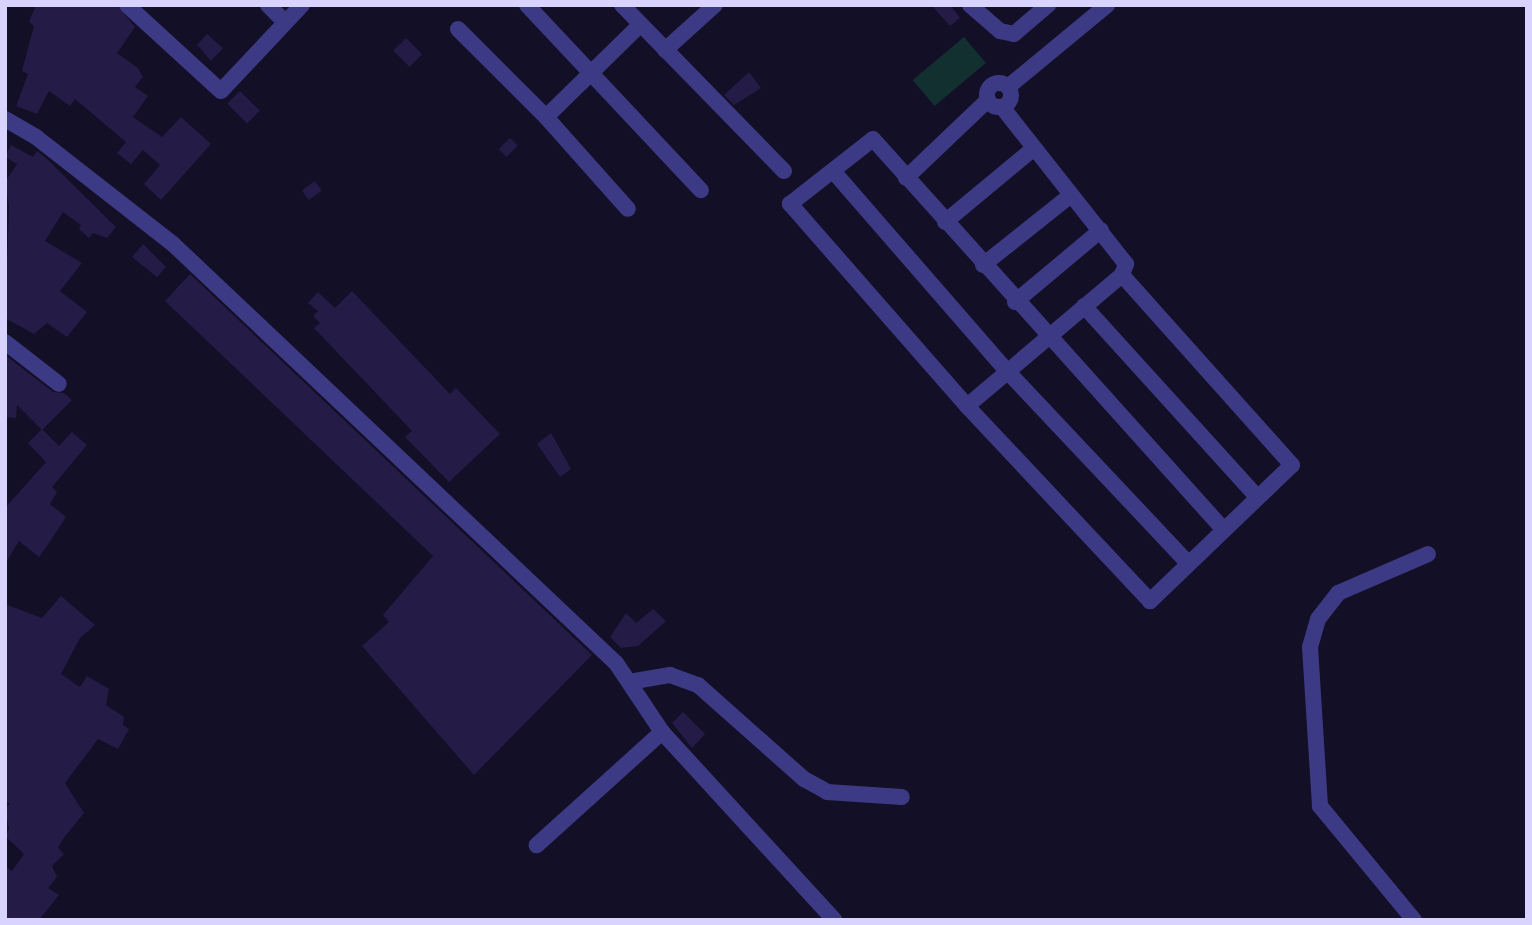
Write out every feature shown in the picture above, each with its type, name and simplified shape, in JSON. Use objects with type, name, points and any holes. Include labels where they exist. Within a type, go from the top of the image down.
[{"type":"street","points":[[127,5],[221,91],[302,5]]},
{"type":"street","points":[[268,5],[285,22]]},
{"type":"street","points":[[527,5],[701,190]]},
{"type":"street","points":[[622,5],[784,171]]},
{"type":"street","points":[[665,50],[715,5]]},
{"type":"street","points":[[970,5],[1000,31],[1014,34],[1048,5]]},
{"type":"street","points":[[967,406],[1122,275],[1126,264],[1101,230],[995,104],[992,85],[1008,87],[1107,5]]},
{"type":"street","points":[[546,117],[639,25]]},
{"type":"street","points":[[458,29],[546,117],[628,209]]},
{"type":"street","points":[[906,178],[995,104]]},
{"type":"street","points":[[5,119],[36,137],[173,244],[606,654],[629,682],[662,732],[834,920]]},
{"type":"street","points":[[1122,275],[1292,465],[1256,496],[1150,601],[967,406],[790,204],[873,139],[1048,339],[1223,528]]},
{"type":"street","points":[[945,222],[1033,149]]},
{"type":"street","points":[[832,171],[1009,372],[1188,562]]},
{"type":"street","points":[[983,265],[1071,195]]},
{"type":"street","points":[[1016,302],[1101,230]]},
{"type":"street","points":[[1084,306],[1256,496]]},
{"type":"street","points":[[5,342],[59,384]]},
{"type":"street","points":[[1414,920],[1320,806],[1310,647],[1318,619],[1338,593],[1427,554]]},
{"type":"street","points":[[629,682],[670,675],[698,685],[804,779],[827,792],[902,797]]},
{"type":"street","points":[[537,845],[662,732]]},
{"type":"green space","points":[[964,37],[986,63],[935,106],[913,80]]},
{"type":"building","points":[[36,5],[117,5],[135,27],[117,53],[138,68],[143,77],[135,87],[148,96],[133,117],[162,137],[181,117],[211,144],[161,200],[144,184],[160,165],[143,150],[131,164],[117,153],[126,142],[75,99],[70,106],[49,91],[37,114],[16,106],[28,74],[22,71],[34,26],[29,22]]},
{"type":"building","points":[[931,5],[950,5],[960,18],[950,26]]},
{"type":"building","points":[[207,34],[223,48],[211,61],[197,45]]},
{"type":"building","points":[[406,38],[422,54],[410,67],[393,51]]},
{"type":"building","points":[[749,72],[761,88],[734,105],[724,95]]},
{"type":"building","points":[[240,91],[260,111],[247,124],[227,104]]},
{"type":"building","points":[[510,138],[518,146],[506,157],[499,149]]},
{"type":"building","points":[[11,145],[33,157],[37,151],[116,227],[107,238],[93,233],[89,238],[79,229],[81,225],[63,212],[45,241],[82,263],[60,291],[87,312],[67,337],[47,323],[34,334],[5,318],[9,207],[5,182],[17,164],[5,157]]},
{"type":"building","points":[[315,181],[322,191],[309,200],[302,190]]},
{"type":"building","points":[[143,244],[166,267],[157,277],[132,257]]},
{"type":"building","points":[[190,274],[592,655],[474,775],[362,646],[389,622],[383,615],[433,556],[165,301]]},
{"type":"building","points":[[352,291],[450,394],[456,388],[500,434],[449,482],[405,437],[412,431],[314,328],[320,323],[313,316],[318,311],[308,303],[318,292],[335,308]]},
{"type":"building","points":[[5,355],[53,392],[64,393],[72,400],[42,430],[17,405],[16,418],[5,417]]},
{"type":"building","points":[[42,429],[59,446],[72,432],[87,445],[52,487],[57,492],[50,504],[66,517],[47,546],[39,557],[19,541],[5,564],[5,508],[46,462],[28,443]]},
{"type":"building","points":[[551,433],[571,469],[560,477],[537,444]]},
{"type":"building","points":[[61,596],[95,625],[80,638],[61,674],[80,687],[87,676],[109,689],[106,705],[124,717],[123,725],[129,729],[118,749],[98,739],[65,783],[84,813],[63,839],[58,848],[64,854],[52,866],[57,877],[48,888],[59,895],[39,920],[5,920],[5,866],[12,871],[24,854],[5,836],[9,829],[5,809],[10,804],[5,801],[5,604],[42,618]]},
{"type":"building","points":[[653,609],[666,621],[638,646],[621,648],[610,637],[626,613],[636,623]]},
{"type":"building","points":[[683,712],[705,734],[692,748],[672,723]]}]
